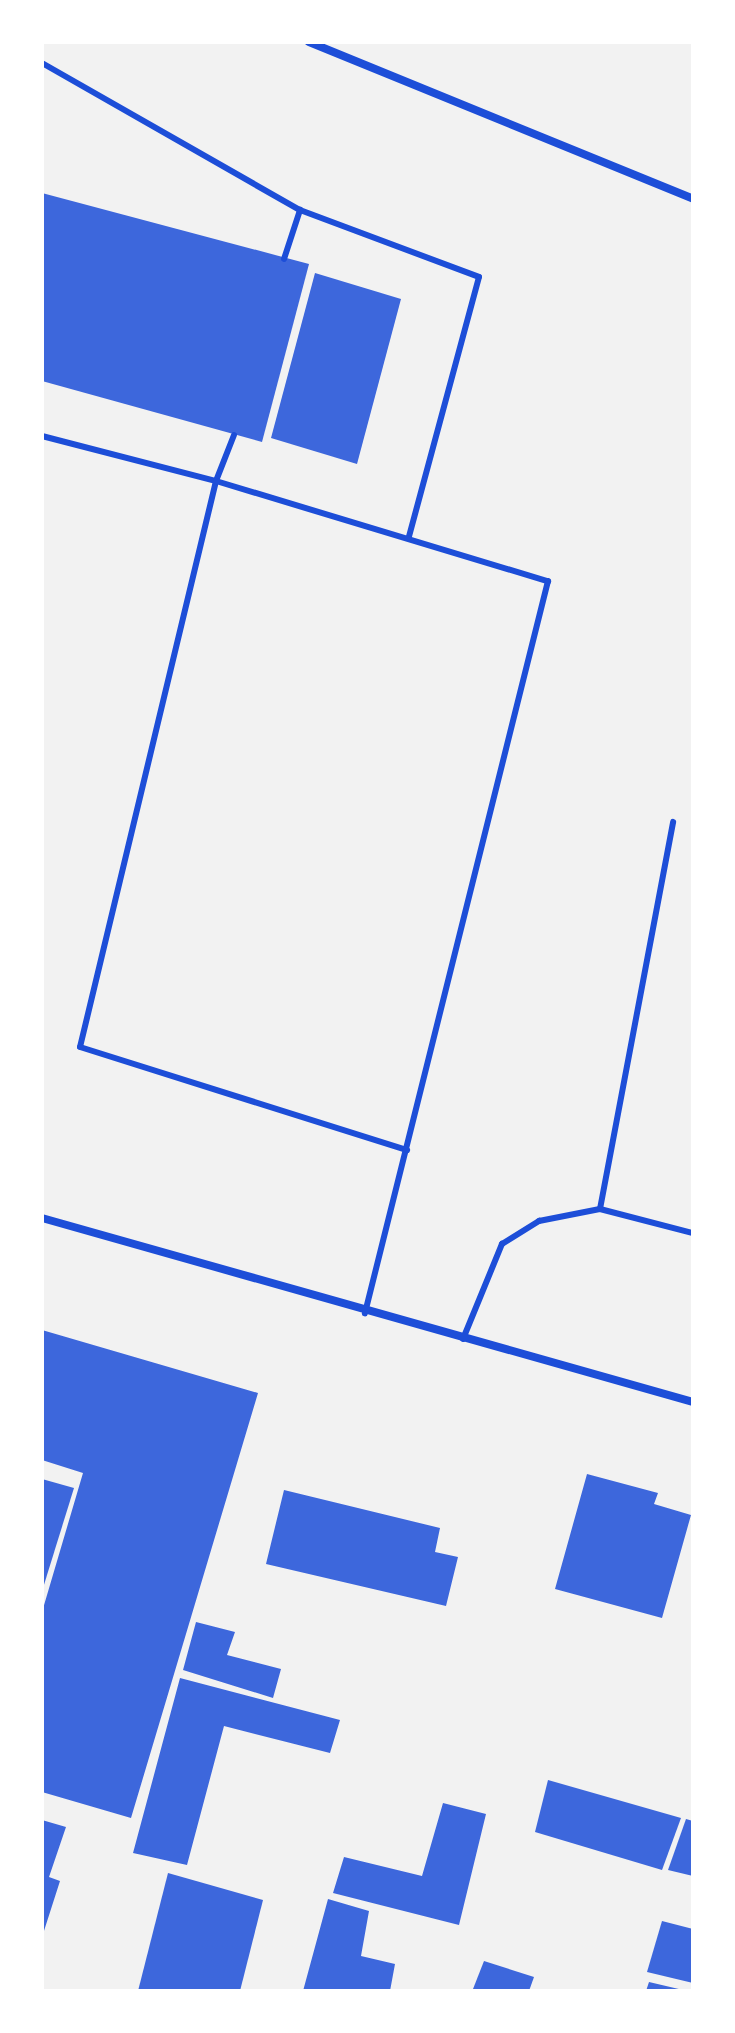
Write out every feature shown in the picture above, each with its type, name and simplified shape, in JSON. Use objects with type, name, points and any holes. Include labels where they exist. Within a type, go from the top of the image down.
[{"type":"street","points":[[309,42],[693,199]]},
{"type":"street","points":[[42,1218],[365,1313],[693,1402]]},
{"type":"lane","points":[[42,63],[300,210],[479,277],[409,537]]},
{"type":"lane","points":[[284,259],[300,210]]},
{"type":"lane","points":[[234,435],[216,481],[80,1047],[407,1150]]},
{"type":"lane","points":[[42,436],[216,481],[548,581],[365,1313]]},
{"type":"lane","points":[[600,1209],[673,822]]},
{"type":"lane","points":[[463,1340],[502,1244],[539,1221],[600,1209],[693,1233]]},
{"type":"building","points":[[42,193],[309,264],[262,442],[42,381]]},
{"type":"building","points":[[315,273],[401,299],[357,464],[271,438]]},
{"type":"building","points":[[42,1330],[258,1393],[131,1818],[42,1792],[42,1612],[83,1473],[42,1460]]},
{"type":"building","points":[[587,1474],[658,1493],[654,1504],[691,1515],[662,1618],[555,1589]]},
{"type":"building","points":[[42,1479],[74,1488],[43,1588],[42,1588]]},
{"type":"building","points":[[284,1490],[440,1528],[435,1552],[458,1557],[446,1606],[266,1564]]},
{"type":"building","points":[[196,1622],[235,1632],[227,1655],[281,1669],[273,1698],[183,1670]]},
{"type":"building","points":[[180,1678],[340,1720],[330,1753],[224,1726],[187,1865],[133,1853]]},
{"type":"building","points":[[548,1780],[681,1818],[662,1870],[535,1832]]},
{"type":"building","points":[[443,1803],[486,1814],[459,1925],[333,1893],[344,1857],[422,1876]]},
{"type":"building","points":[[686,1819],[693,1821],[693,1876],[668,1870]]},
{"type":"building","points":[[42,1820],[66,1827],[49,1877],[60,1881],[43,1934]]},
{"type":"building","points":[[168,1873],[263,1900],[240,1991],[138,1991]]},
{"type":"building","points":[[328,1899],[369,1911],[361,1956],[395,1964],[390,1991],[303,1991]]},
{"type":"building","points":[[662,1921],[693,1929],[693,1983],[647,1972]]},
{"type":"building","points":[[484,1961],[534,1977],[529,1991],[473,1989]]},
{"type":"building","points":[[649,1982],[683,1990],[683,1991],[646,1991]]}]
